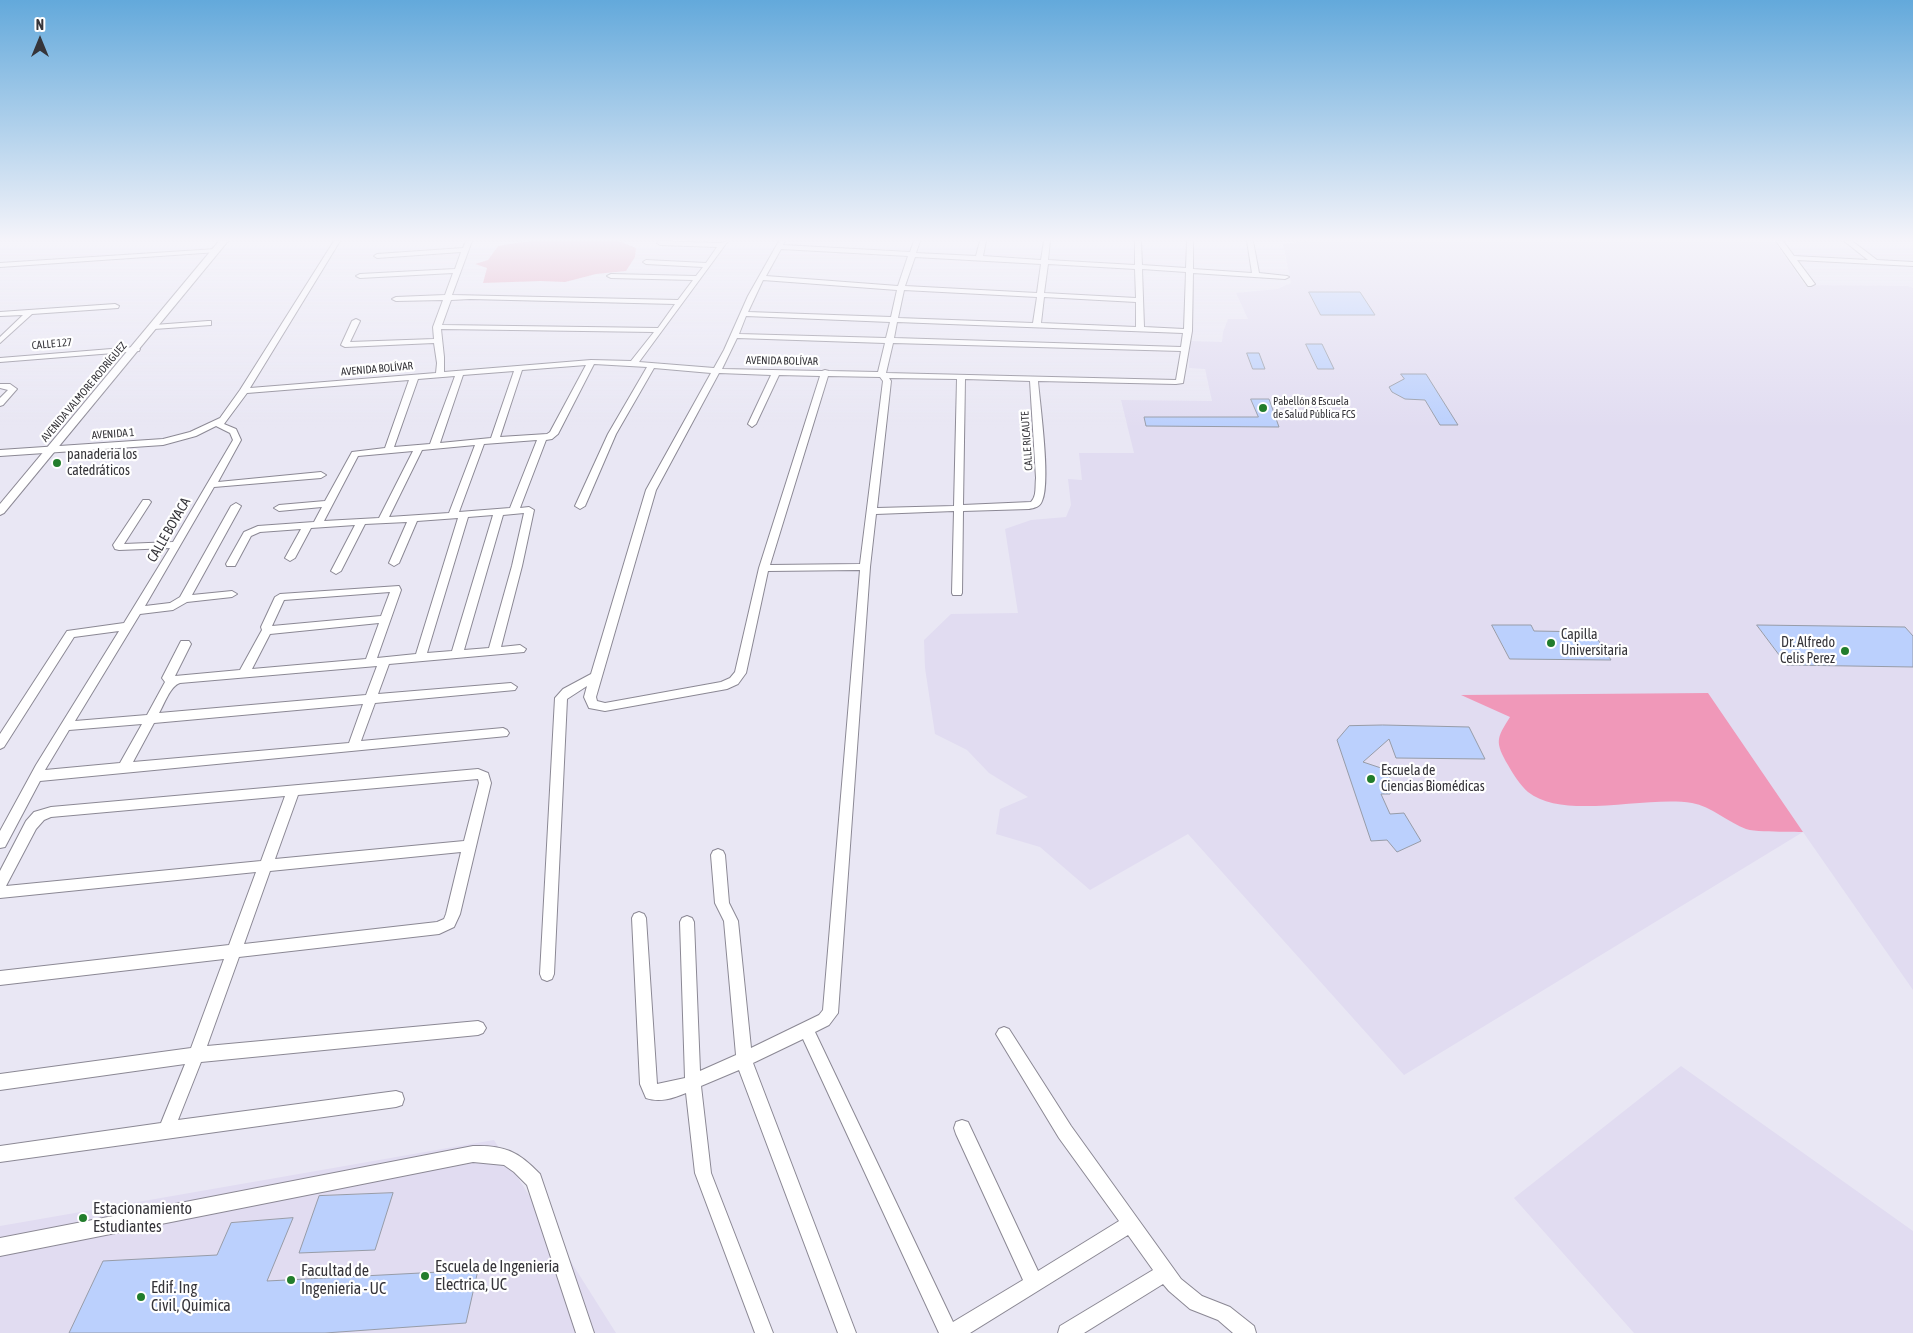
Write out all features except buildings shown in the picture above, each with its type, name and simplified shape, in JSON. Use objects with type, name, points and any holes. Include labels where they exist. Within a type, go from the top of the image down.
[{"type":"street","name":"AVENIDA VALMORE RODRÍGUEZ","points":[[0,511],[174,303]]},
{"type":"street","points":[[221,422],[244,391],[298,303]]},
{"type":"street","points":[[439,375],[442,358],[436,341],[437,327],[446,303]]},
{"type":"street","points":[[632,365],[678,303]]},
{"type":"street","points":[[749,303],[724,361],[716,371],[651,490],[590,697],[593,705],[605,707],[723,686],[734,681],[740,673],[764,568],[826,372]]},
{"type":"street","points":[[639,918],[648,1084],[652,1092],[660,1093],[693,1082],[744,1061],[824,1020],[830,1013],[865,567],[887,381],[882,374],[898,303]]},
{"type":"street","points":[[1037,324],[1040,303]]},
{"type":"street","points":[[1140,303],[1140,329]]},
{"type":"street","name":"AVENIDA BOLÍVAR","points":[[244,391],[591,362],[716,371],[826,372],[961,378],[1176,382],[1180,381],[1181,378],[1186,349],[1188,303]]},
{"type":"street","points":[[0,314],[115,306]]},
{"type":"street","points":[[0,341],[30,312]]},
{"type":"street","points":[[743,314],[1188,331]]},
{"type":"street","points":[[356,321],[345,345],[436,341]]},
{"type":"street","points":[[154,327],[208,323]]},
{"type":"street","points":[[437,327],[660,330]]},
{"type":"street","points":[[736,336],[1186,349]]},
{"type":"street","name":"CALLE 127","points":[[0,360],[133,353]]},
{"type":"street","name":"CALLE 127","points":[[0,366],[133,353]]},
{"type":"street","points":[[290,558],[329,504],[355,454],[496,440],[549,437],[554,434],[591,362]]},
{"type":"street","points":[[580,506],[612,434],[651,367]]},
{"type":"street","points":[[496,440],[520,368]]},
{"type":"street","points":[[752,424],[776,372]]},
{"type":"street","points":[[434,446],[460,373]]},
{"type":"street","points":[[389,450],[414,378]]},
{"type":"street","points":[[957,593],[957,508],[959,496],[961,378]]},
{"type":"street","name":"CALLE RICAUTE","points":[[957,508],[1029,506],[1039,500],[1040,477],[1034,380]]},
{"type":"street","points":[[0,386],[8,386],[13,389],[0,403]]},
{"type":"street","name":"AVENIDA 1","points":[[0,459],[163,447],[202,436],[221,422]]},
{"type":"street","name":"CALLE BOYACA","points":[[0,843],[36,776],[176,545],[236,440],[236,435],[233,431],[221,422]]},
{"type":"street","points":[[514,510],[542,438]]},
{"type":"street","points":[[453,515],[480,442]]},
{"type":"street","points":[[383,520],[418,448]]},
{"type":"street","name":"AVENIDA 1","points":[[0,453],[48,454]]},
{"type":"street","points":[[211,485],[321,475]]},
{"type":"street","points":[[146,502],[118,545],[176,545]]},
{"type":"street","points":[[279,508],[329,504]]},
{"type":"street","points":[[136,611],[174,606],[184,599],[236,506]]},
{"type":"street","points":[[871,511],[957,508]]},
{"type":"street","points":[[231,564],[246,534],[251,531],[528,510],[529,513],[517,566],[494,651]]},
{"type":"street","points":[[457,654],[499,512]]},
{"type":"street","points":[[421,656],[464,514]]},
{"type":"street","points":[[394,563],[413,518]]},
{"type":"street","points":[[336,571],[361,522]]},
{"type":"street","points":[[764,568],[865,567]]},
{"type":"street","points":[[244,673],[267,630],[280,597],[395,588],[396,590],[370,662]]},
{"type":"street","points":[[184,599],[232,594]]},
{"type":"street","points":[[267,630],[385,619]]},
{"type":"street","points":[[0,744],[71,634],[127,626]]},
{"type":"street","points":[[172,681],[168,678],[185,644]]},
{"type":"street","points":[[124,767],[172,681],[421,656],[520,649]]},
{"type":"street","points":[[353,746],[385,660]]},
{"type":"street","points":[[548,974],[561,698],[567,692],[596,676]]},
{"type":"street","points":[[66,726],[511,687]]},
{"type":"street","points":[[36,776],[503,733]]},
{"type":"street","points":[[0,884],[31,825],[39,816],[51,812],[478,774],[484,776],[485,783],[468,846],[454,914],[449,923],[440,928],[0,978]]},
{"type":"street","points":[[166,1131],[235,952],[293,791]]},
{"type":"street","points":[[0,892],[468,846]]},
{"type":"street","points":[[718,855],[722,903],[731,921],[744,1061],[847,1333]]},
{"type":"street","points":[[687,922],[693,1082],[703,1173],[764,1333]]},
{"type":"street","points":[[0,1082],[196,1055],[478,1028]]},
{"type":"street","points":[[806,1029],[951,1333],[1130,1224]]},
{"type":"street","points":[[1004,1034],[1065,1132],[1165,1273],[1185,1295],[1196,1303],[1224,1313],[1247,1333]]},
{"type":"street","points":[[0,1154],[396,1099]]},
{"type":"street","points":[[962,1128],[1034,1284]]},
{"type":"street","points":[[0,1247],[473,1154],[495,1153],[518,1162],[534,1180],[585,1333]]},
{"type":"street","points":[[1067,1333],[1165,1273]]},
{"type":"shaded area","points":[[1241,303],[1913,303],[1913,990],[1803,832],[1404,1075],[1188,834],[1090,890],[1040,847],[996,834],[1000,809],[1028,797],[989,773],[967,750],[935,734],[925,668],[924,640],[951,614],[1018,613],[1005,529],[1031,520],[1066,517],[1071,505],[1068,479],[1082,480],[1079,453],[1134,453],[1121,400],[1212,401],[1205,369],[1189,368],[1190,341],[1222,342],[1223,332],[1228,319],[1248,319]]},
{"type":"shaded area","points":[[1708,693],[1803,832],[1746,829],[1706,807],[1692,803],[1674,801],[1584,806],[1562,805],[1544,800],[1528,792],[1523,787],[1512,772],[1501,751],[1499,746],[1500,736],[1510,717],[1461,695]]},
{"type":"shaded area","points":[[1681,1066],[1913,1231],[1913,1333],[1634,1333],[1514,1198]]},
{"type":"shaded area","name":"Facultad de Ingenieria - UC","points":[[494,1140],[616,1333],[0,1333],[0,1226]]},
{"type":"place","name":"Pabellón 8 Escuela de Salud Pública FCS","points":[[1263,408]]},
{"type":"place","name":"panaderia los catedráticos","points":[[57,463]]},
{"type":"place","name":"Capilla Universitaria","points":[[1551,643]]},
{"type":"place","name":"Dr. Alfredo Celis Perez","points":[[1845,651]]},
{"type":"place","name":"Escuela de Ciencias Biomédicas","points":[[1371,779]]},
{"type":"place","name":"Estacionamiento Estudiantes","points":[[83,1218]]},
{"type":"place","name":"Escuela de Ingenieria Electrica, UC","points":[[425,1276]]},
{"type":"place","name":"Facultad de Ingenieria - UC","points":[[291,1280]]},
{"type":"place","name":"Edif. Ing Civil, Quimica","points":[[141,1297]]}]
